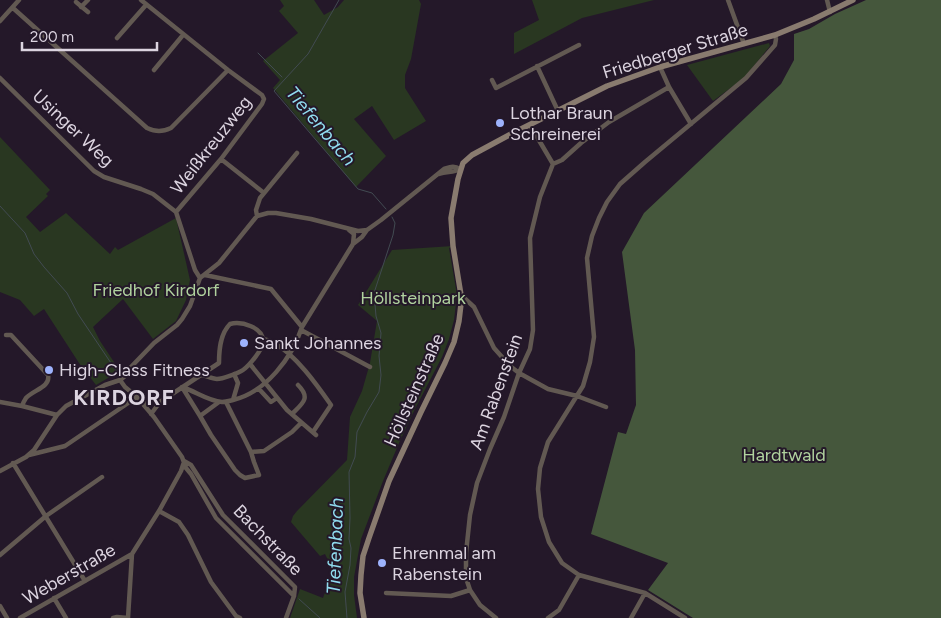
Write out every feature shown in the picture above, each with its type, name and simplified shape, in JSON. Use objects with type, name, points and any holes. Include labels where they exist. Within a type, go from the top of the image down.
[{"type":"street","points":[[0,21],[19,0]]},
{"type":"street","points":[[82,7],[88,0]]},
{"type":"street","points":[[12,8],[147,128],[162,131],[171,128],[228,70],[141,0]]},
{"type":"street","points":[[728,0],[744,44]]},
{"type":"street","points":[[827,0],[830,12]]},
{"type":"street","name":"Friedberger Straße","points":[[220,402],[241,398],[267,383],[290,354],[302,328],[353,244],[367,230],[436,175],[445,172],[455,172],[472,155],[607,86],[660,67],[775,35],[830,12],[853,0]]},
{"type":"street","points":[[76,2],[88,12]]},
{"type":"street","points":[[117,38],[146,5]]},
{"type":"street","points":[[154,70],[184,35]]},
{"type":"street","points":[[685,618],[645,593],[580,575],[562,562],[549,542],[541,517],[538,489],[540,468],[548,442],[583,386],[588,369],[594,337],[587,258],[592,236],[607,202],[620,184],[746,78],[775,45],[775,35]]},
{"type":"street","points":[[492,80],[496,88],[579,45]]},
{"type":"street","points":[[537,66],[558,111]]},
{"type":"street","points":[[660,67],[669,87],[691,124]]},
{"type":"street","name":"Weißkreuzweg","points":[[176,212],[220,159],[264,99],[262,95],[228,70]]},
{"type":"street","name":"Usinger Weg","points":[[0,78],[94,170],[109,179],[153,194],[176,212]]},
{"type":"street","points":[[530,125],[553,164],[562,160],[609,122],[669,87]]},
{"type":"street","points":[[258,216],[256,210],[260,198],[297,153]]},
{"type":"street","points":[[220,159],[264,192]]},
{"type":"street","name":"Am Rabenstein","points":[[496,618],[480,605],[470,590],[466,578],[466,554],[470,515],[477,483],[530,349],[533,330],[530,238],[540,197],[553,164]]},
{"type":"street","name":"Höllsteinstraße","points":[[364,618],[360,593],[363,556],[389,481],[420,412],[445,363],[454,342],[459,321],[461,295],[453,246],[451,218],[460,169]]},
{"type":"street","points":[[176,212],[195,270],[200,278]]},
{"type":"street","points":[[0,471],[34,450],[66,406],[105,384],[120,380],[154,343],[177,325],[190,306],[200,278],[219,263],[258,216],[276,213],[311,218],[358,231],[367,230]]},
{"type":"street","points":[[348,228],[354,234],[353,244]]},
{"type":"street","points":[[205,275],[271,289],[302,328],[370,368]]},
{"type":"street","points":[[461,295],[474,307],[494,348],[519,373],[548,389],[606,406]]},
{"type":"street","points":[[151,414],[160,402],[219,363],[220,345],[224,332],[230,324],[242,323],[260,333],[263,339],[262,346],[244,370],[217,379],[202,375]]},
{"type":"street","points":[[6,335],[11,335],[48,375],[49,379],[47,383],[28,396],[22,406]]},
{"type":"street","points":[[250,364],[277,398],[314,434],[331,405],[313,380],[290,354],[274,342],[263,339]]},
{"type":"street","points":[[233,400],[238,383],[234,374]]},
{"type":"street","name":"Bachstraße","points":[[120,380],[151,414],[184,461],[186,468],[216,518],[294,596],[286,618]]},
{"type":"street","points":[[292,414],[306,397],[298,385]]},
{"type":"street","points":[[182,387],[220,402]]},
{"type":"street","points":[[182,387],[235,470],[245,478],[259,475],[251,452],[226,402]]},
{"type":"street","points":[[259,389],[271,402],[277,398]]},
{"type":"street","points":[[26,456],[65,446],[137,397]]},
{"type":"street","points":[[143,404],[152,400],[160,402]]},
{"type":"street","points":[[0,402],[58,415]]},
{"type":"street","points":[[200,416],[220,402]]},
{"type":"street","points":[[251,452],[264,451],[292,432],[301,422]]},
{"type":"street","points":[[113,618],[128,618],[132,554],[181,472],[184,461]]},
{"type":"street","points":[[14,464],[85,581]]},
{"type":"street","points":[[0,555],[46,516],[102,477]]},
{"type":"street","points":[[159,511],[179,522],[188,535],[211,582],[236,616],[240,618]]},
{"type":"street","name":"Weberstraße","points":[[20,618],[132,554]]},
{"type":"street","points":[[548,618],[559,610],[580,575]]},
{"type":"street","points":[[386,593],[451,596],[470,590]]},
{"type":"street","points":[[631,618],[645,593]]},
{"type":"street","points":[[54,598],[66,618]]},
{"type":"street","points":[[0,606],[7,618]]},
{"type":"green space","points":[[280,0],[314,0],[324,15],[338,7],[344,0],[419,0],[421,4],[411,59],[405,75],[405,88],[426,121],[394,140],[372,106],[354,119],[386,156],[356,187],[273,88],[280,80],[263,61],[298,33],[279,11],[284,6]]},
{"type":"green space","points":[[532,0],[654,0],[582,18],[514,54],[514,33],[539,20]]},
{"type":"green space","name":"Hardtwald","points":[[866,0],[941,0],[941,618],[693,618],[648,590],[668,563],[591,534],[618,432],[626,434],[636,405],[635,350],[622,252],[644,213],[781,84],[794,60],[794,34],[809,29],[835,14]]},
{"type":"green space","points":[[769,43],[770,46],[744,78],[713,101],[687,65]]},
{"type":"green space","name":"Friedhof Kirdorf","points":[[0,137],[50,190],[46,194],[48,196],[26,217],[40,232],[66,213],[110,254],[115,247],[118,250],[176,218],[190,280],[186,300],[176,321],[153,339],[123,299],[93,327],[118,368],[115,374],[96,385],[79,363],[44,309],[34,316],[20,300],[0,292]]},
{"type":"green space","name":"Höllsteinpark","points":[[453,246],[449,248],[457,295],[454,320],[442,357],[399,443],[361,539],[354,577],[357,618],[290,618],[300,589],[323,598],[333,570],[325,554],[320,556],[291,522],[297,511],[347,460],[350,417],[362,391],[370,363],[377,321],[358,305],[392,250]]},
{"type":"waterway","name":"Tiefenbach","points":[[339,0],[308,54],[274,91],[358,189],[372,193],[386,209]]},
{"type":"waterway","points":[[258,53],[282,77]]},
{"type":"waterway","points":[[0,206],[25,233],[34,254],[67,293],[78,314],[117,372]]},
{"type":"waterway","name":"Tiefenbach","points":[[347,618],[345,592],[351,548],[349,539],[349,472],[355,457],[357,432],[379,392],[381,333],[376,316],[374,293],[393,235],[395,223],[392,217]]},
{"type":"waterway","points":[[299,599],[320,618]]},
{"type":"place","name":"Lothar Braun Schreinerei","points":[[500,123]]},
{"type":"place","name":"Sankt Johannes","points":[[244,343]]},
{"type":"place","name":"High-Class Fitness","points":[[49,370]]},
{"type":"place","name":"Ehrenmal am Rabenstein","points":[[382,563]]},
{"type":"district","name":"KIRDORF","points":[[124,397]]}]
